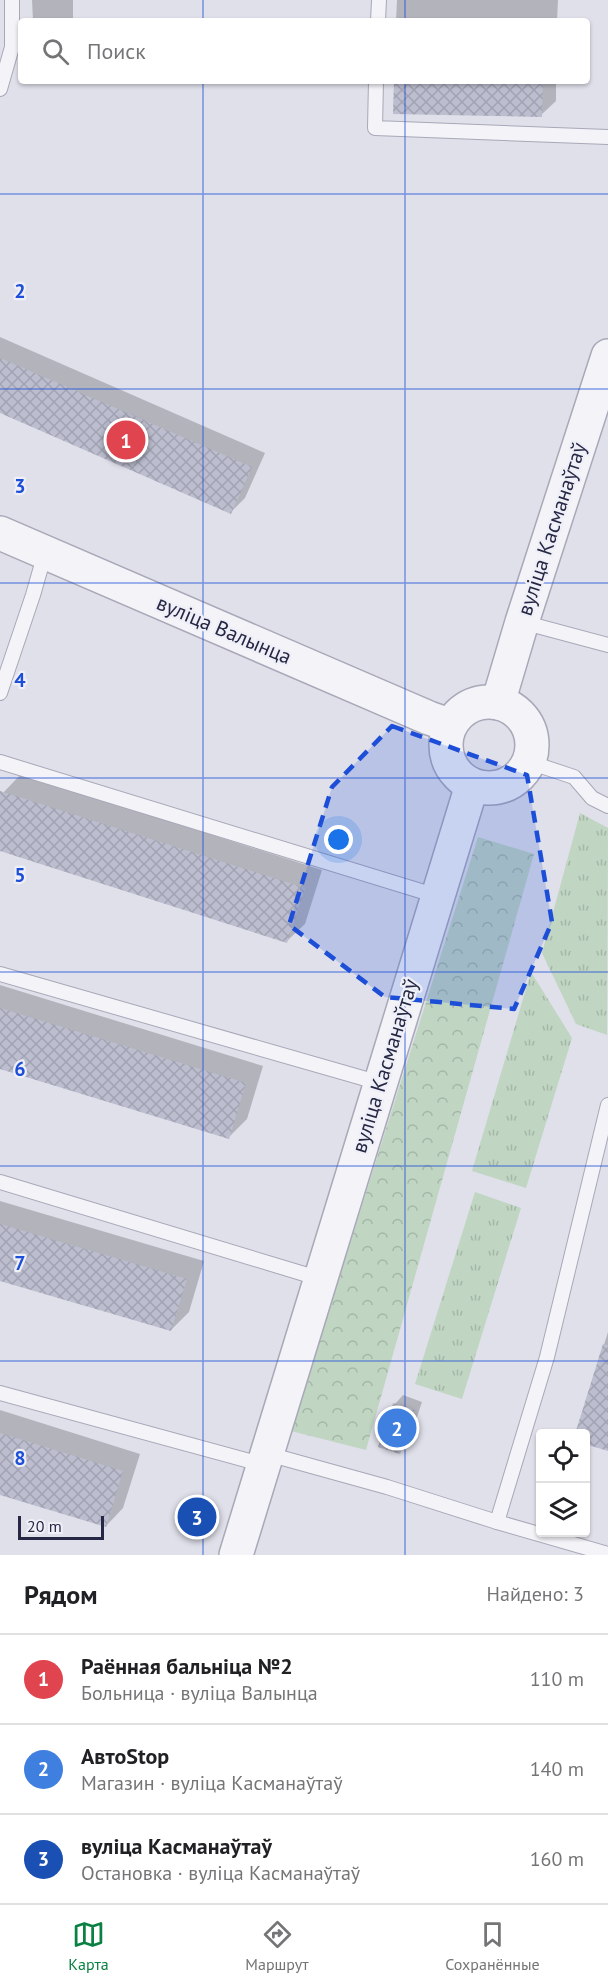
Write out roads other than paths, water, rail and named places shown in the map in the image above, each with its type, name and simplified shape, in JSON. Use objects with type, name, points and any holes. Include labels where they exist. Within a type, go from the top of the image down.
[{"type":"street","name":"вуліца Касманаўтаў","points":[[498,703],[608,356]]},
{"type":"street","name":"вуліца Валынца","points":[[0,533],[449,725]]},
{"type":"street","points":[[477,703],[498,703],[517,712],[526,722],[533,749],[522,774],[510,783],[496,788],[481,788],[472,785],[456,773],[448,761],[446,746],[449,725],[455,716],[477,703]]},
{"type":"street","name":"вуліца Касманаўтаў","points":[[236,1555],[472,785]]},
{"type":"lane","points":[[0,89],[12,47],[12,0]]},
{"type":"lane","points":[[378,18],[379,0]]},
{"type":"lane","points":[[376,84],[375,128],[608,137]]},
{"type":"lane","points":[[0,693],[45,554]]},
{"type":"lane","points":[[522,622],[608,645]]},
{"type":"lane","points":[[0,762],[437,897]]},
{"type":"lane","points":[[529,762],[574,777],[592,798],[608,806]]},
{"type":"lane","points":[[0,974],[380,1083]]},
{"type":"lane","points":[[497,1522],[547,1357],[608,1106]]},
{"type":"lane","points":[[0,1182],[321,1279]]},
{"type":"lane","points":[[0,1393],[266,1460],[387,1487],[603,1553]]},
{"type":"place","name":"Раённая бальніца №2","points":[[126,440]]},
{"type":"place","name":"АвтоStop","points":[[397,1428]]},
{"type":"place","name":"вуліца Касманаўтаў","points":[[197,1517]]}]
